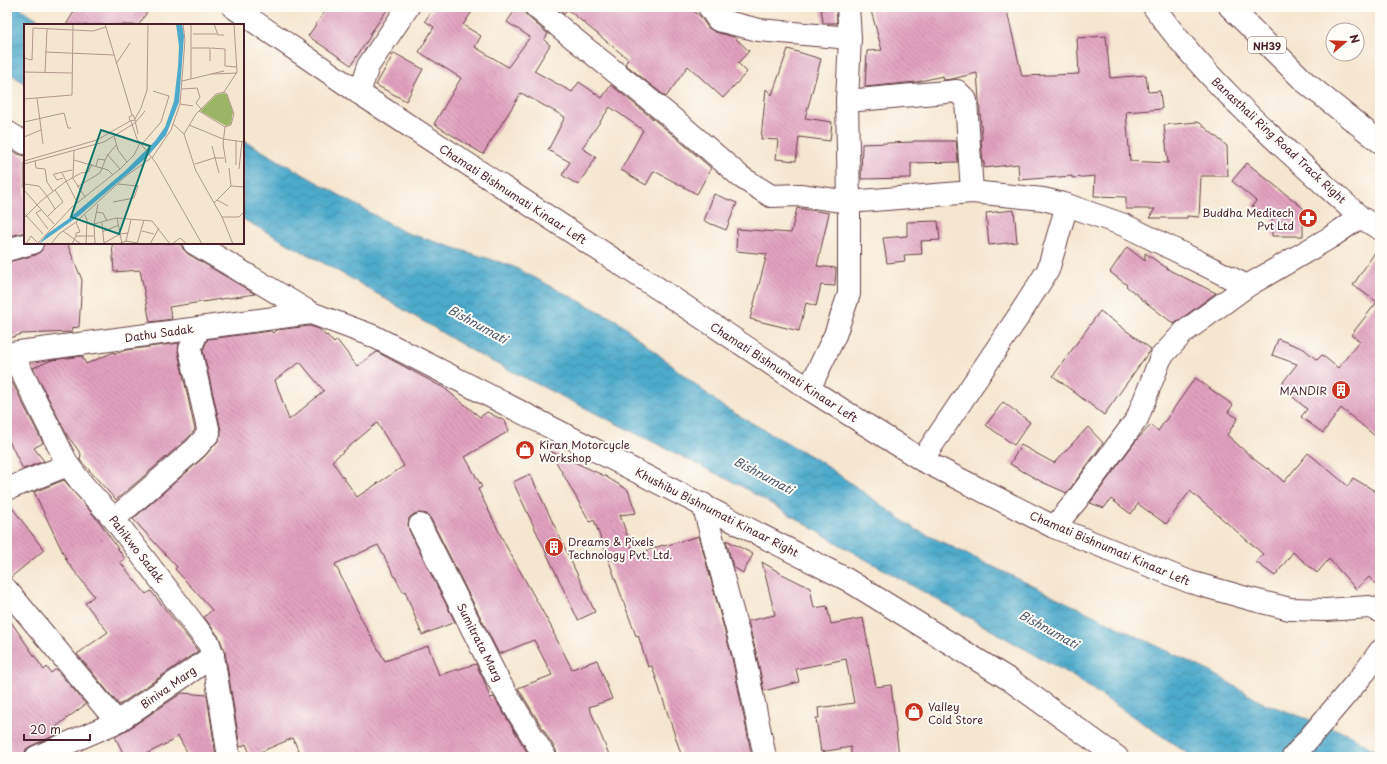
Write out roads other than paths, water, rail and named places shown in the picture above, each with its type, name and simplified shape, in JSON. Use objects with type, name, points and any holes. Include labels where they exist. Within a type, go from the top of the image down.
[{"type":"main road","points":[[359,93],[368,66],[408,7]]},
{"type":"main road","points":[[536,7],[682,125],[741,178],[771,196],[800,195],[849,202],[972,192],[1044,199],[1067,205],[1124,226],[1247,286]]},
{"type":"main road","points":[[709,7],[718,20],[759,30],[850,38]]},
{"type":"main road","points":[[809,389],[835,335],[849,294],[847,101],[850,38],[848,7]]},
{"type":"main road","name":"Banasthali Ring Road Track Right","points":[[1154,7],[1172,33],[1225,93],[1360,217],[1380,230]]},
{"type":"main road","name":"NH39","points":[[1230,7],[1305,82],[1380,142]]},
{"type":"main road","name":"Chamati Bishnumati Kinaar Left","points":[[238,8],[359,93],[809,389],[922,460],[1054,527],[1190,582],[1290,609],[1326,610],[1369,607],[1380,611]]},
{"type":"main road","points":[[847,101],[957,91],[966,100],[972,192]]},
{"type":"main road","points":[[7,132],[24,142]]},
{"type":"main road","points":[[922,460],[1048,270],[1067,205]]},
{"type":"main road","points":[[1054,527],[1076,501],[1137,418],[1161,358],[1184,332],[1247,286],[1331,237],[1360,217]]},
{"type":"main road","points":[[7,250],[28,244]]},
{"type":"main road","name":"Khushibu Bishnumati Kinaar Right","points":[[196,244],[312,313],[373,336],[703,504],[846,579],[1010,680],[1117,757]]},
{"type":"main road","name":"Dathu Sadak","points":[[9,354],[312,313]]},
{"type":"main road","points":[[114,519],[196,448],[209,433],[190,349],[199,328]]},
{"type":"main road","name":"Pahikwo Sadak","points":[[9,354],[68,465],[84,486],[114,519],[209,644],[213,656],[229,757]]},
{"type":"main road","points":[[7,489],[68,465]]},
{"type":"main road","points":[[703,504],[744,656],[765,757]]},
{"type":"main road","name":"Sumitrata Marg","points":[[420,525],[498,680],[545,757]]},
{"type":"main road","points":[[7,590],[117,722]]},
{"type":"main road","points":[[1294,757],[1365,672],[1380,651]]},
{"type":"main road","name":"Biniva Marg","points":[[36,757],[117,722],[213,656]]},
{"type":"water","points":[[7,7],[18,7],[45,24],[24,24],[24,83],[7,71]]},
{"type":"water","name":"Bishnumati","points":[[244,141],[404,232],[512,266],[616,320],[722,406],[821,462],[915,529],[1213,673],[1261,702],[1349,734],[1380,754],[1380,757],[1193,757],[1071,675],[856,554],[741,486],[481,356],[354,280],[244,220]]},
{"type":"place","name":"Buddha Meditech Pvt Ltd","points":[[1308,218]]},
{"type":"place","name":"MANDIR","points":[[1341,390]]},
{"type":"place","name":"Kiran Motorcycle Workshop","points":[[525,450]]},
{"type":"place","name":"Dreams & Pixels Technology Pvt. Ltd.","points":[[554,547]]},
{"type":"place","name":"Valley Cold Store","points":[[914,712]]}]
